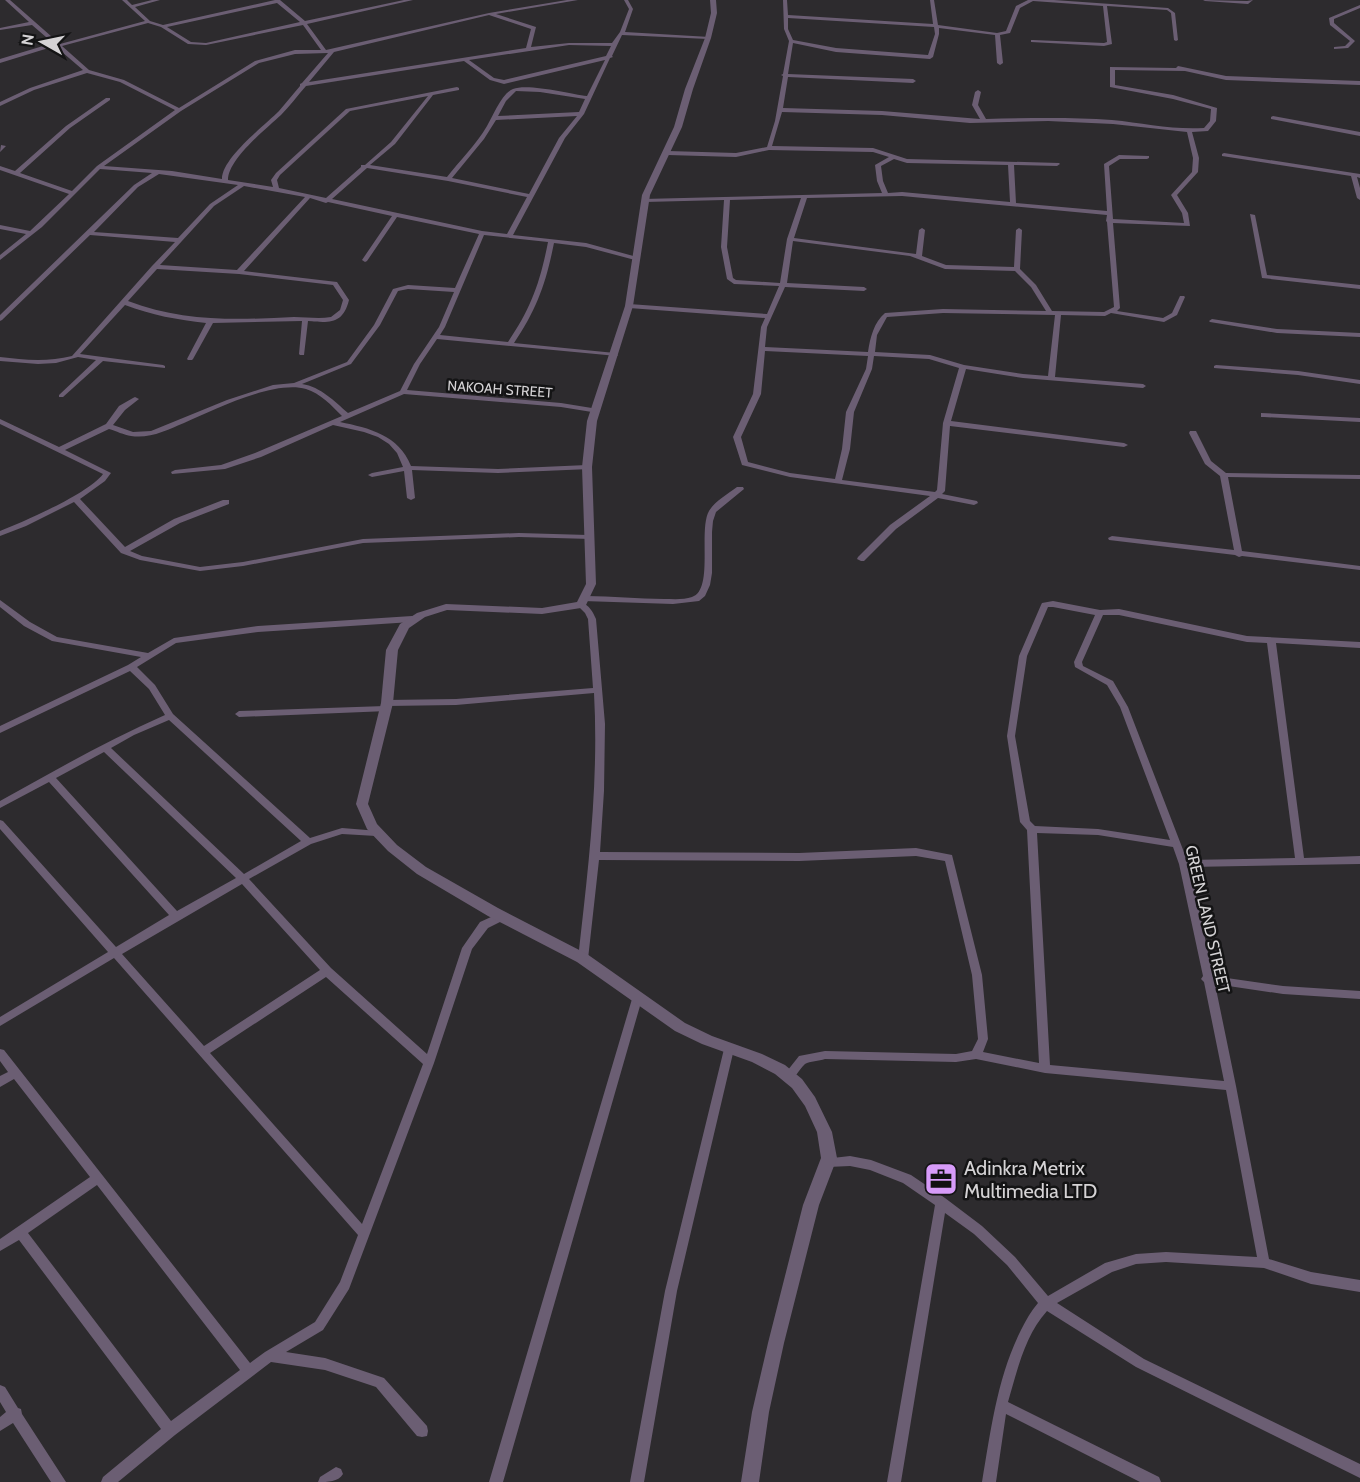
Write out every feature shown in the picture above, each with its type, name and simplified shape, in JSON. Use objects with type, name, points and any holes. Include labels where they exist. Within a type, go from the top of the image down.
[{"type":"street","points":[[124,0],[148,22]]},
{"type":"street","points":[[133,6],[158,0]]},
{"type":"street","points":[[163,26],[278,0],[304,23],[324,51]]},
{"type":"street","points":[[0,60],[148,22],[163,26],[190,43],[206,44],[411,0]]},
{"type":"street","points":[[0,258],[31,233],[99,167],[179,110],[257,62],[295,52],[332,51],[489,14],[576,0]]},
{"type":"street","points":[[509,236],[562,138],[581,114],[587,98],[610,57],[630,9],[626,0]]},
{"type":"street","points":[[583,602],[591,584],[587,467],[595,411],[629,306],[634,258],[645,200],[651,182],[668,153],[708,38],[714,13],[713,0]]},
{"type":"street","points":[[769,148],[780,110],[790,41],[785,0]]},
{"type":"street","points":[[790,41],[844,51],[927,58],[934,49],[936,26],[932,0]]},
{"type":"street","points":[[786,16],[936,26],[997,34],[1008,32],[1018,7],[1032,0],[1171,10],[1176,40]]},
{"type":"street","points":[[1205,0],[1248,3],[1251,0]]},
{"type":"street","points":[[0,4],[8,1],[87,71],[122,81],[179,110]]},
{"type":"street","points":[[362,3],[369,9]]},
{"type":"street","points":[[1033,41],[1104,45],[1110,43],[1105,6]]},
{"type":"street","points":[[1352,44],[1351,39],[1330,21],[1331,18],[1360,6]]},
{"type":"street","points":[[489,14],[534,28],[528,49]]},
{"type":"street","points":[[864,22],[866,14]]},
{"type":"street","points":[[0,29],[33,23]]},
{"type":"street","points":[[622,32],[708,38]]},
{"type":"street","points":[[997,34],[1000,63]]},
{"type":"street","points":[[302,85],[447,60],[466,60],[564,44],[614,45]]},
{"type":"street","points":[[1336,48],[1352,44],[1360,46]]},
{"type":"street","points":[[225,182],[225,172],[248,142],[281,112],[332,51]]},
{"type":"street","points":[[466,60],[492,79],[504,82],[610,57]]},
{"type":"street","points":[[780,110],[1113,122],[1189,131],[1210,127],[1214,108],[1173,97],[1115,88],[1111,80],[1112,69],[1180,69],[1226,78],[1360,83]]},
{"type":"street","points":[[0,104],[32,89],[87,71]]},
{"type":"street","points":[[784,75],[913,81]]},
{"type":"street","points":[[276,189],[274,180],[278,174],[348,110],[457,89]]},
{"type":"street","points":[[448,179],[495,118],[509,94],[518,89],[532,89],[559,96],[587,98]]},
{"type":"street","points":[[978,92],[975,105],[983,119]]},
{"type":"street","points":[[326,201],[363,166],[393,143],[430,96]]},
{"type":"street","points":[[16,174],[68,127],[108,99]]},
{"type":"street","points":[[495,118],[581,114]]},
{"type":"street","points":[[1273,118],[1360,134]]},
{"type":"street","points":[[1109,221],[1188,225],[1185,213],[1174,195],[1195,172],[1196,158],[1189,131]]},
{"type":"street","points":[[668,153],[736,156],[769,148],[845,148],[882,151],[907,161],[1057,164]]},
{"type":"street","points":[[1224,155],[1357,176],[1360,198]]},
{"type":"street","points":[[1113,312],[1118,308],[1108,213],[1106,165],[1119,156],[1147,157]]},
{"type":"street","points":[[886,194],[880,181],[878,165],[893,157]]},
{"type":"street","points":[[1011,163],[1013,204]]},
{"type":"street","points":[[363,166],[448,179],[530,196]]},
{"type":"street","points":[[99,167],[158,172],[276,189],[482,233],[599,247],[634,258]]},
{"type":"street","points":[[0,168],[72,193]]},
{"type":"street","points":[[0,319],[136,186],[158,172]]},
{"type":"street","points":[[75,357],[178,240],[212,205],[242,184]]},
{"type":"street","points":[[645,200],[727,200],[886,194],[1108,213]]},
{"type":"street","points":[[239,272],[308,197]]},
{"type":"street","points":[[804,197],[790,239],[783,285],[767,316],[757,394],[737,437],[741,458],[755,468],[790,475],[937,495],[974,503]]},
{"type":"street","points":[[727,200],[724,247],[730,279],[740,282],[864,289]]},
{"type":"street","points":[[1252,215],[1264,277],[1360,287]]},
{"type":"street","points":[[365,260],[396,216]]},
{"type":"street","points":[[0,227],[31,233]]},
{"type":"street","points":[[1017,269],[1019,230]]},
{"type":"street","points":[[919,256],[922,231]]},
{"type":"street","points":[[89,233],[178,240]]},
{"type":"street","points":[[175,472],[222,467],[258,455],[403,392],[435,337],[482,233]]},
{"type":"street","points":[[790,239],[919,256],[945,267],[1017,269],[1034,286],[1054,313],[1051,378]]},
{"type":"street","points":[[509,345],[533,311],[540,296],[552,240]]},
{"type":"street","points":[[124,302],[165,315],[211,320],[274,322],[305,319],[327,320],[340,316],[345,296],[335,283],[239,272],[154,267]]},
{"type":"street","points":[[109,426],[132,434],[152,434],[269,388],[297,384],[352,360],[377,325],[395,290],[408,287],[458,290]]},
{"type":"street","points":[[838,480],[846,449],[850,412],[869,369],[882,316],[888,314],[1113,312],[1164,320],[1175,314],[1182,297]]},
{"type":"street","points":[[629,306],[767,316]]},
{"type":"street","points":[[302,354],[305,319]]},
{"type":"street","points":[[190,359],[211,320]]},
{"type":"street","points":[[1212,321],[1277,331],[1360,335]]},
{"type":"street","points":[[435,337],[615,355]]},
{"type":"street","points":[[762,349],[930,357],[963,367],[1143,386]]},
{"type":"street","points":[[0,359],[40,363],[58,362],[75,357],[163,367]]},
{"type":"street","points":[[61,396],[100,360]]},
{"type":"street","points":[[861,559],[893,527],[941,491],[947,423],[963,367]]},
{"type":"street","points":[[1216,367],[1299,373],[1317,378],[1360,382]]},
{"type":"street","points":[[297,384],[319,393],[348,417]]},
{"type":"street","name":"NAKOAH STREET","points":[[403,392],[452,398],[561,405],[595,411]]},
{"type":"street","points":[[60,449],[109,426],[122,408],[135,399]]},
{"type":"street","points":[[1264,415],[1360,420]]},
{"type":"street","points":[[0,421],[107,473],[102,482],[75,498],[0,534]]},
{"type":"street","points":[[334,423],[389,438],[398,446],[409,468],[411,498]]},
{"type":"street","points":[[947,423],[1124,445]]},
{"type":"street","points":[[1194,432],[1208,462],[1224,475],[1360,477]]},
{"type":"street","points":[[372,475],[409,468],[498,471],[587,467]]},
{"type":"street","points":[[1224,475],[1239,555]]},
{"type":"street","points":[[0,730],[131,668],[174,641],[192,637],[320,623],[412,619],[446,607],[542,611],[583,602],[680,600],[701,596],[705,592],[707,578],[708,522],[712,512],[740,489]]},
{"type":"street","points":[[75,498],[124,551],[151,561],[200,569],[243,564],[372,540],[519,535],[588,537]]},
{"type":"street","points":[[124,551],[177,521],[226,502]]},
{"type":"street","points":[[1112,538],[1360,568]]},
{"type":"street","points":[[583,602],[592,619],[602,753],[596,856],[583,959]]},
{"type":"street","points":[[0,603],[27,624],[55,639],[148,656]]},
{"type":"street","points":[[1045,1069],[1032,829],[1023,814],[1024,798],[1011,736],[1023,656],[1044,605],[1053,604],[1100,613],[1119,612],[1233,636],[1360,645]]},
{"type":"street","name":"GREEN LAND STREET","points":[[1100,613],[1078,662],[1079,667],[1110,683],[1119,697],[1184,864],[1206,978],[1231,1086],[1264,1263]]},
{"type":"street","points":[[412,619],[404,626],[394,642],[386,706],[362,804],[363,814],[376,834],[423,872],[583,959],[637,999],[694,1034],[729,1050],[762,1061],[789,1075],[800,1087],[815,1112],[829,1152],[828,1162],[813,1199],[771,1359],[750,1482]]},
{"type":"street","points":[[1270,640],[1300,861]]},
{"type":"street","points":[[131,668],[152,687],[170,716],[308,842]]},
{"type":"street","points":[[239,714],[447,702],[598,690]]},
{"type":"street","points":[[0,805],[131,733],[170,716]]},
{"type":"street","points":[[106,748],[243,879],[327,971],[429,1063]]},
{"type":"street","points":[[49,777],[176,916]]},
{"type":"street","points":[[0,823],[364,1234]]},
{"type":"street","points":[[1032,829],[1098,832],[1176,844]]},
{"type":"street","points":[[0,1022],[176,916],[308,842],[342,831],[376,834]]},
{"type":"street","points":[[596,856],[799,857],[916,852],[935,853],[949,858],[977,975],[983,1039],[976,1055]]},
{"type":"street","points":[[1184,864],[1360,860]]},
{"type":"street","points":[[108,1482],[170,1430],[269,1356],[319,1326],[345,1285],[429,1063],[471,939],[484,925],[502,916]]},
{"type":"street","points":[[203,1052],[327,971]]},
{"type":"street","points":[[1206,978],[1283,990],[1360,995]]},
{"type":"street","points":[[496,1482],[637,999]]},
{"type":"street","points":[[637,1482],[671,1291],[729,1050]]},
{"type":"street","points":[[0,1053],[96,1179],[249,1371]]},
{"type":"street","points":[[789,1075],[803,1059],[825,1055],[956,1058],[976,1055],[1045,1069],[1231,1086]]},
{"type":"street","points":[[0,1082],[15,1073]]},
{"type":"street","points":[[828,1162],[850,1161],[871,1165],[907,1179],[978,1230],[1011,1261],[1046,1303],[1140,1363],[1360,1471]]},
{"type":"street","points":[[0,1246],[96,1179]]},
{"type":"street","points":[[894,1482],[941,1202]]},
{"type":"street","points":[[20,1232],[170,1430]]},
{"type":"street","points":[[989,1482],[1001,1405],[1016,1353],[1035,1315],[1046,1303],[1109,1267],[1136,1259],[1166,1257],[1264,1263],[1311,1278],[1360,1286]]},
{"type":"street","points":[[269,1356],[325,1364],[380,1382],[422,1431]]},
{"type":"street","points":[[0,1391],[59,1482]]},
{"type":"street","points":[[1001,1405],[1154,1482]]},
{"type":"street","points":[[0,1425],[16,1413]]},
{"type":"place","name":"Adinkra Metrix Multimedia LTD","points":[[941,1179]]}]
